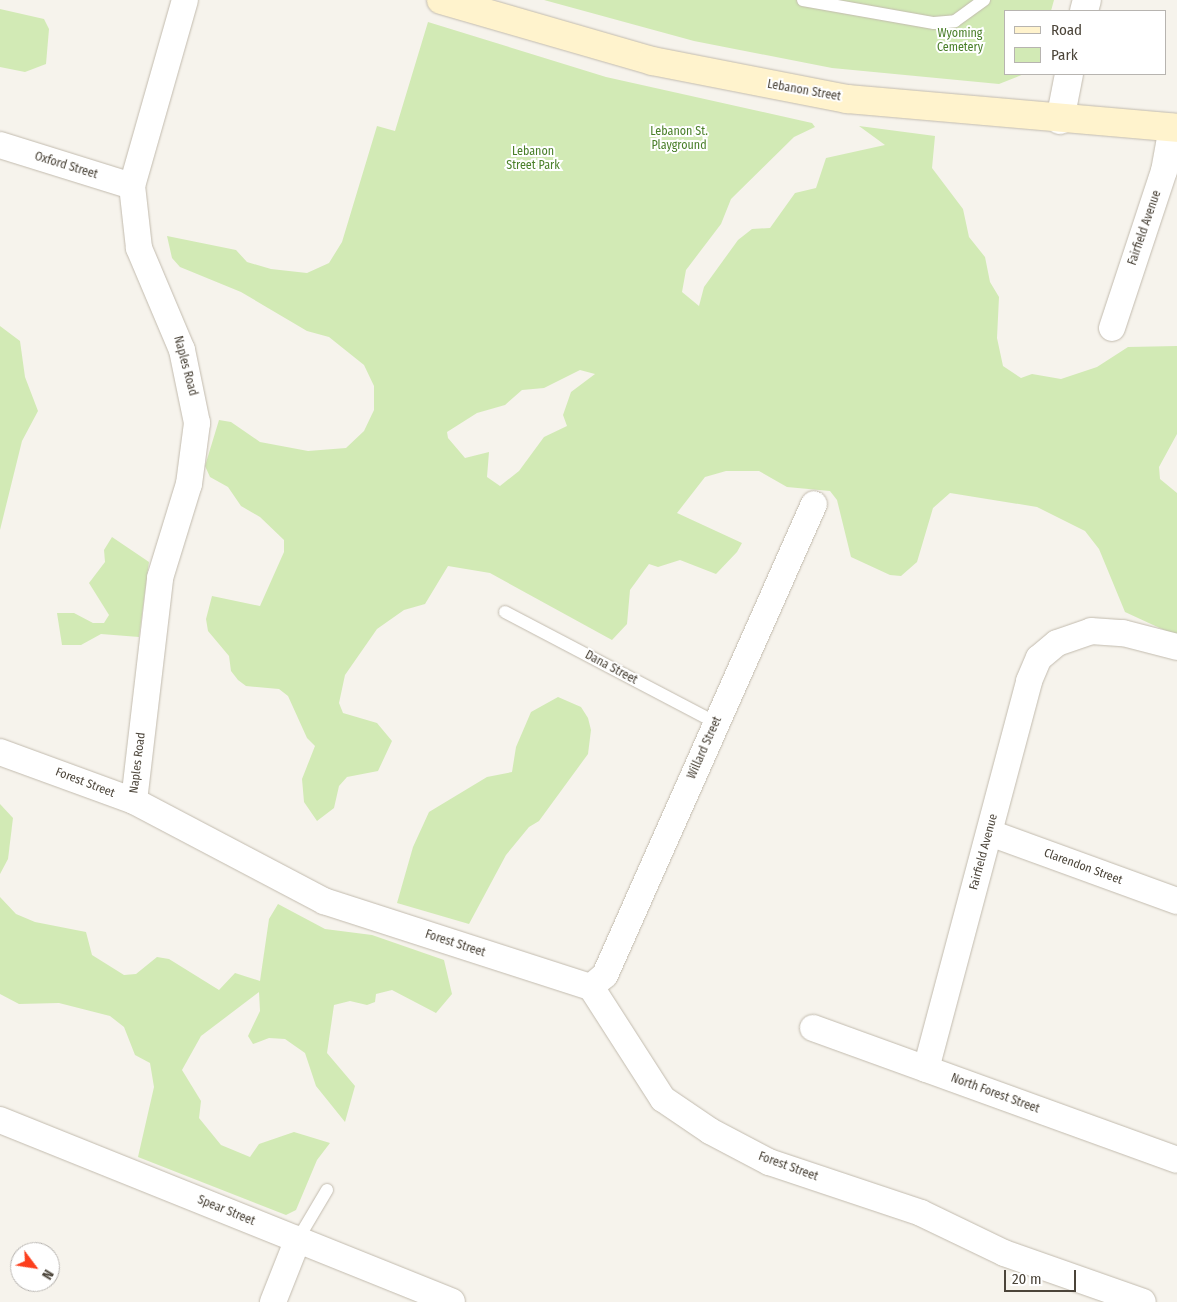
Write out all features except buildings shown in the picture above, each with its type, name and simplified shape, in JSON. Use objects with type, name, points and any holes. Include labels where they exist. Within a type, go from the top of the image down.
[{"type":"main road","name":"Lebanon Street","points":[[441,0],[652,61],[847,99],[1060,120],[1174,127]]},
{"type":"street","name":"Naples Road","points":[[134,801],[160,578],[189,484],[197,423],[182,350],[139,248],[132,186],[185,0]]},
{"type":"street","points":[[1060,120],[1069,75]]},
{"type":"street","name":"Fairfield Avenue","points":[[1112,328],[1164,171],[1174,127]]},
{"type":"street","name":"Oxford Street","points":[[0,146],[132,186]]},
{"type":"street","name":"Willard Street","points":[[591,987],[605,975],[814,504]]},
{"type":"street","name":"Fairfield Avenue","points":[[926,1069],[1029,681],[1039,658],[1056,643],[1102,631],[1177,647]]},
{"type":"street","name":"Forest Street","points":[[0,752],[134,801],[324,901],[591,987],[636,1064],[673,1109],[769,1162],[921,1213],[1029,1263],[1143,1302]]},
{"type":"street","name":"Clarendon Street","points":[[990,832],[1177,901]]},
{"type":"street","name":"North Forest Street","points":[[813,1028],[1177,1160]]},
{"type":"street","name":"Spear Street","points":[[0,1120],[452,1302]]},
{"type":"street","points":[[273,1302],[298,1239]]},
{"type":"lane","points":[[803,0],[934,23],[955,21],[984,0]]},
{"type":"lane","name":"Dana Street","points":[[504,612],[716,723]]},
{"type":"lane","points":[[298,1239],[327,1190]]},
{"type":"green space","name":"Wyoming Cemetery","points":[[544,0],[1054,0],[1051,10],[1004,10],[1004,75],[1022,75],[999,84],[832,68],[694,41]]},
{"type":"green space","points":[[0,9],[44,19],[49,29],[46,64],[25,72],[0,67]]},
{"type":"green space","points":[[428,22],[606,77],[812,123],[815,127],[794,137],[731,199],[721,224],[686,270],[682,292],[699,306],[704,287],[738,240],[752,229],[770,228],[795,193],[816,188],[826,158],[885,145],[859,126],[935,136],[932,168],[963,209],[969,237],[985,257],[990,282],[999,297],[997,338],[1003,366],[1021,378],[1032,374],[1061,379],[1097,367],[1128,347],[1177,346],[1177,434],[1159,467],[1160,479],[1177,493],[1177,636],[1125,612],[1099,549],[1085,531],[1037,507],[950,493],[933,508],[917,562],[901,576],[890,575],[851,557],[837,500],[830,491],[787,487],[759,471],[726,471],[705,477],[677,513],[742,543],[737,552],[716,574],[680,560],[658,567],[649,564],[630,590],[627,624],[612,640],[490,573],[448,566],[425,604],[404,610],[377,629],[345,675],[339,703],[343,713],[377,723],[392,741],[378,771],[347,777],[339,786],[334,808],[317,821],[304,802],[302,779],[315,746],[307,738],[288,696],[279,689],[246,686],[238,680],[231,671],[229,656],[208,631],[206,619],[212,596],[260,606],[284,552],[284,540],[260,517],[241,506],[228,487],[210,477],[205,466],[219,420],[231,422],[260,442],[308,451],[346,448],[364,431],[374,410],[374,386],[364,365],[329,337],[307,331],[241,292],[180,267],[172,258],[167,236],[236,250],[247,262],[271,269],[307,273],[329,263],[342,242],[377,126],[395,131]],"holes":[[[580,370],[595,374],[571,392],[563,415],[567,426],[544,437],[519,471],[500,486],[487,477],[489,452],[465,458],[448,438],[447,432],[477,413],[505,405],[522,390],[544,388]]]},
{"type":"green space","points":[[0,326],[20,341],[25,377],[38,411],[22,441],[0,530]]},
{"type":"green space","points":[[112,537],[149,562],[139,637],[101,634],[81,645],[62,645],[57,613],[74,613],[93,623],[104,623],[109,615],[89,583],[105,562],[104,550]]},
{"type":"green space","points":[[558,697],[581,707],[588,718],[591,730],[588,754],[539,821],[529,827],[506,855],[469,924],[397,903],[413,847],[429,812],[487,777],[512,772],[516,747],[531,712]]},
{"type":"green space","points":[[0,804],[13,818],[8,859],[0,874]]},
{"type":"green space","points":[[0,897],[16,914],[35,922],[86,932],[92,955],[124,975],[136,974],[157,957],[169,959],[219,990],[235,973],[260,981],[269,919],[278,904],[325,929],[372,935],[444,960],[452,994],[436,1013],[392,990],[376,994],[375,1002],[367,1005],[350,1001],[334,1005],[327,1053],[355,1086],[345,1122],[316,1086],[305,1053],[285,1039],[269,1038],[253,1044],[248,1036],[260,1011],[259,992],[201,1036],[182,1070],[201,1101],[199,1118],[221,1145],[250,1157],[259,1144],[294,1132],[330,1143],[317,1160],[296,1210],[286,1215],[138,1157],[154,1087],[150,1063],[135,1055],[124,1027],[110,1016],[59,1003],[19,1004],[0,994]]},
{"type":"park label","name":"Lebanon St. Playground","points":[[679,139]]},
{"type":"park label","name":"Lebanon Street Park","points":[[533,159]]}]
